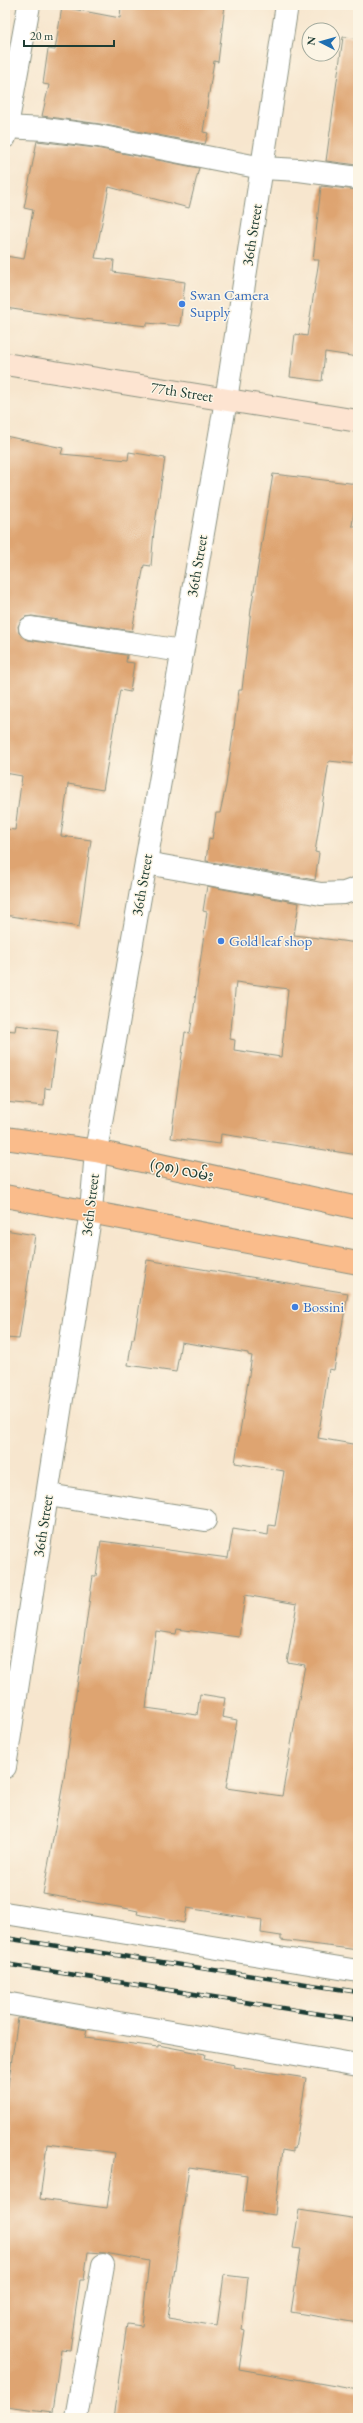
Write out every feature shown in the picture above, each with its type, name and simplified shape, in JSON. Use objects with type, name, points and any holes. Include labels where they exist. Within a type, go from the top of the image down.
[{"type":"main road","name":"(၇၈) လမ်း","points":[[5,1138],[96,1151],[358,1208]]},
{"type":"main road","points":[[5,1196],[91,1211],[358,1263]]},
{"type":"street","points":[[29,5],[6,131],[45,129],[98,136],[262,168],[299,170],[358,178]]},
{"type":"street","name":"36th Street","points":[[5,1767],[91,1211],[96,1151],[226,400],[287,5]]},
{"type":"street","name":"77th Street","points":[[5,364],[358,421]]},
{"type":"street","points":[[30,628],[182,651]]},
{"type":"street","points":[[146,863],[321,894],[344,893],[358,888]]},
{"type":"street","points":[[48,1494],[205,1520]]},
{"type":"street","points":[[5,1913],[358,1971]]},
{"type":"street","points":[[5,2003],[358,2065]]},
{"type":"street","points":[[76,2418],[103,2265]]},
{"type":"building","points":[[121,5],[225,5],[218,62],[214,61],[203,132],[208,133],[205,144],[100,124],[42,116],[49,85],[43,84],[48,49],[55,50],[62,7],[120,18]]},
{"type":"building","points":[[343,37],[358,38],[358,165],[326,161],[340,62],[341,62]]},
{"type":"building","points":[[37,141],[96,148],[199,168],[189,208],[109,187],[95,258],[114,260],[113,272],[185,282],[180,326],[147,323],[147,326],[5,308],[5,256],[24,259],[33,210],[24,208]]},
{"type":"building","points":[[321,186],[358,190],[358,357],[325,352],[322,381],[290,377],[295,334],[307,336],[319,260],[313,260]]},
{"type":"building","points":[[5,436],[63,448],[61,454],[128,460],[129,452],[165,458],[154,530],[151,566],[144,565],[132,631],[32,616],[25,617],[18,626],[19,633],[28,640],[127,655],[126,662],[134,663],[130,692],[120,690],[103,790],[68,784],[61,836],[91,840],[79,927],[5,915],[5,829],[15,830],[22,776],[5,773]]},
{"type":"building","points":[[273,474],[358,484],[352,526],[358,526],[358,764],[329,761],[315,852],[319,853],[315,880],[206,861],[209,838],[212,839],[216,813],[220,813],[226,785],[239,690],[242,690],[251,609]]},
{"type":"building","points":[[207,886],[299,903],[294,935],[358,943],[358,1155],[221,1134],[220,1144],[171,1138],[185,1032],[190,1033],[194,1007],[207,912],[203,911]],"holes":[[[236,982],[288,989],[281,1057],[234,1050],[235,1040],[230,1039]]]},
{"type":"building","points":[[16,1025],[58,1030],[51,1089],[45,1088],[44,1106],[5,1102],[5,1030],[15,1031]]},
{"type":"building","points":[[5,1230],[35,1235],[19,1339],[5,1338]]},
{"type":"building","points":[[147,1260],[348,1293],[334,1370],[329,1369],[318,1438],[358,1445],[358,1848],[355,1878],[358,1878],[358,1950],[281,1940],[281,1936],[261,1933],[262,1920],[187,1908],[184,1923],[137,1914],[138,1911],[124,1908],[43,1894],[64,1778],[93,1576],[96,1576],[101,1541],[228,1558],[233,1529],[268,1535],[269,1525],[275,1526],[284,1471],[235,1463],[252,1356],[248,1355],[248,1353],[181,1342],[176,1372],[128,1365],[132,1339],[134,1339]],"holes":[[[245,1595],[297,1604],[287,1662],[305,1665],[282,1796],[226,1788],[237,1720],[222,1717],[225,1698],[200,1694],[197,1715],[146,1708],[156,1631],[176,1634],[177,1629],[239,1637]]]},
{"type":"building","points":[[18,2018],[87,2030],[85,2038],[158,2047],[158,2045],[205,2054],[204,2059],[235,2065],[234,2067],[306,2078],[295,2149],[293,2148],[293,2152],[282,2150],[275,2215],[243,2211],[247,2175],[189,2167],[168,2318],[217,2326],[224,2275],[248,2278],[242,2330],[245,2331],[239,2369],[358,2390],[358,2418],[113,2418],[127,2324],[142,2326],[149,2261],[105,2253],[88,2252],[84,2280],[80,2280],[70,2350],[61,2349],[52,2412],[5,2406],[5,2105]],"holes":[[[47,2144],[115,2153],[107,2208],[40,2199]]]},
{"type":"building","points":[[299,2210],[358,2219],[358,2323],[291,2312],[301,2249],[293,2248]]},
{"type":"railway","points":[[5,1938],[358,1992]]},
{"type":"railway","points":[[5,1964],[358,2020]]},
{"type":"place","name":"Swan Camera Supply","points":[[182,304]]},
{"type":"place","name":"Gold leaf shop","points":[[221,941]]},
{"type":"place","name":"Bossini","points":[[295,1307]]}]
